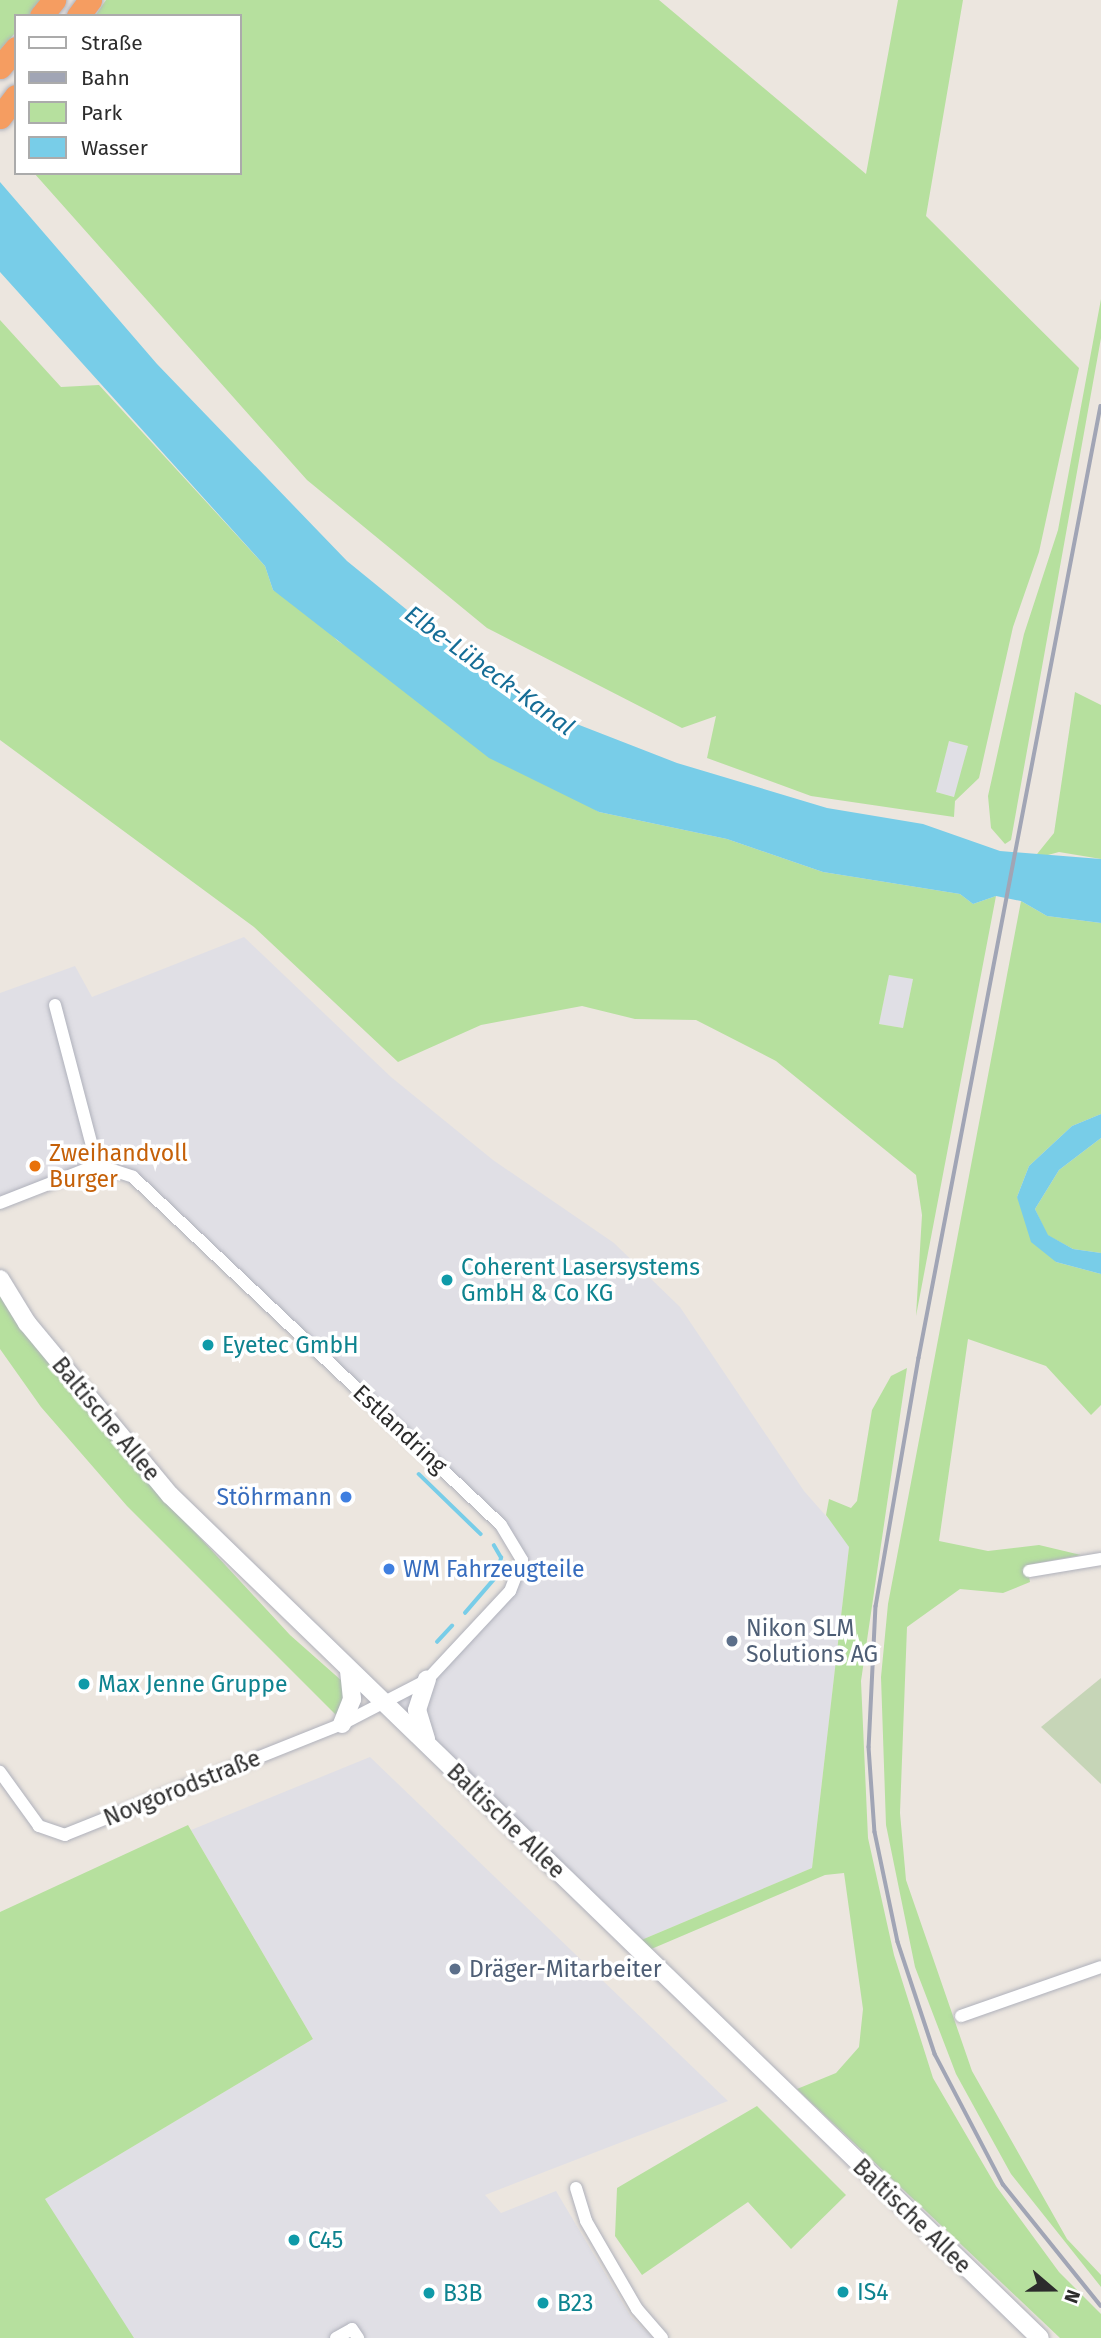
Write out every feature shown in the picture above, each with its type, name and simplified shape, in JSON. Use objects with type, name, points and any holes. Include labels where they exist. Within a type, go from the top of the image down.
[{"type":"highway","points":[[43,14],[54,0]]},
{"type":"highway","points":[[0,67],[14,50]]},
{"type":"highway","points":[[0,117],[14,99]]},
{"type":"main road","name":"Baltische Allee","points":[[0,1279],[27,1323],[152,1475],[1040,2338]]},
{"type":"main road","points":[[342,1724],[352,1699],[349,1669]]},
{"type":"main road","points":[[427,1680],[418,1721],[431,1748]]},
{"type":"street","points":[[0,1203],[97,1165],[55,1005]]},
{"type":"street","name":"Estlandring","points":[[97,1165],[133,1177],[518,1545],[522,1560],[510,1591],[427,1680],[387,1705]]},
{"type":"street","points":[[1029,1570],[1101,1559]]},
{"type":"street","name":"Novgorodstraße","points":[[0,1772],[39,1826],[65,1835],[387,1705]]},
{"type":"street","points":[[961,2016],[1101,1967]]},
{"type":"street","points":[[576,2188],[586,2221],[637,2309],[662,2338]]},
{"type":"street","points":[[336,2338],[352,2329],[358,2338]]},
{"type":"shaded area","points":[[949,741],[968,746],[955,797],[935,792]]},
{"type":"shaded area","points":[[244,937],[391,1077],[493,1160],[614,1243],[680,1307],[804,1491],[841,1533],[849,1547],[812,1868],[639,1941],[395,1700],[427,1680],[510,1591],[518,1545],[151,1193],[97,1165],[0,1203],[0,993],[75,966],[92,997]]},
{"type":"shaded area","points":[[889,974],[913,979],[903,1028],[879,1024]]},
{"type":"shaded area","points":[[370,1757],[728,2101],[485,2195],[501,2213],[556,2191],[631,2317],[653,2338],[134,2338],[53,2217],[45,2199],[313,2039],[191,1830]]},
{"type":"green space","points":[[0,0],[41,0],[30,14],[14,14],[14,34],[0,50]]},
{"type":"green space","points":[[106,0],[659,0],[866,174],[898,0],[963,0],[926,216],[1079,368],[1039,552],[1013,627],[979,778],[955,801],[954,817],[811,796],[707,758],[716,716],[682,728],[487,628],[307,480],[36,175],[242,175],[242,14],[96,14]],"holes":[[[949,741],[968,746],[954,797],[936,792]]]},
{"type":"green space","points":[[1101,299],[1101,338],[1011,840],[1005,844],[991,828],[988,796],[1024,634],[1058,530]]},
{"type":"green space","points":[[0,320],[61,387],[99,385],[265,566],[273,590],[297,602],[338,641],[599,812],[727,839],[823,872],[960,894],[973,904],[996,896],[916,1316],[922,1215],[916,1175],[776,1061],[696,1020],[635,1019],[582,1006],[481,1025],[398,1062],[254,927],[0,740]],"holes":[[[889,975],[913,979],[903,1028],[879,1024]]]},
{"type":"green space","points":[[1075,692],[1101,705],[1101,859],[1059,852],[1033,859],[1054,833]]},
{"type":"green space","points":[[1021,901],[1047,916],[1101,923],[1101,1114],[1072,1126],[1029,1166],[1017,1197],[1056,1262],[1101,1274],[1101,1405],[1091,1415],[1046,1366],[968,1339],[939,1541],[988,1551],[1039,1545],[1081,1555],[1027,1565],[1030,1582],[1003,1593],[960,1589],[907,1627],[900,1813],[906,1880],[972,2071],[1067,2239],[1101,2275],[1101,2287],[1011,2174],[956,2074],[915,1967],[886,1825],[881,1677],[888,1604]]},
{"type":"green space","points":[[1101,1138],[1101,1253],[1073,1249],[1047,1235],[1035,1209],[1059,1170]]},
{"type":"green space","points":[[0,1294],[116,1447],[290,1635],[342,1681],[347,1689],[337,1716],[127,1506],[41,1407],[0,1349]]},
{"type":"green space","points":[[907,1368],[861,1681],[868,1838],[894,1955],[933,2078],[996,2186],[1059,2272],[1101,2314],[1101,2338],[1060,2338],[797,2089],[836,2073],[859,2047],[863,2009],[844,1873],[825,1875],[649,1950],[639,1941],[812,1868],[849,1547],[826,1515],[829,1499],[851,1508],[857,1501],[872,1410],[891,1376]]},
{"type":"green space","points":[[1101,1678],[1101,1784],[1041,1727]]},
{"type":"green space","points":[[188,1825],[313,2039],[45,2199],[134,2338],[0,2338],[0,1912]]},
{"type":"green space","points":[[757,2106],[846,2195],[791,2249],[748,2202],[642,2275],[615,2236],[617,2188]]},
{"type":"water","points":[[0,182],[157,364],[347,561],[477,667],[569,721],[677,763],[827,808],[923,824],[1000,851],[1101,859],[1101,923],[1047,916],[1021,901],[996,896],[973,904],[960,894],[823,872],[727,839],[599,812],[489,758],[273,590],[265,566],[0,272]]},
{"type":"water","points":[[1101,1114],[1101,1138],[1059,1170],[1035,1209],[1048,1235],[1073,1249],[1101,1253],[1101,1274],[1056,1262],[1031,1242],[1017,1197],[1029,1166],[1072,1126]]},
{"type":"waterway","points":[[419,1474],[481,1534]]},
{"type":"waterway","points":[[465,1613],[496,1577],[501,1558],[494,1546]]},
{"type":"waterway","points":[[437,1642],[452,1626]]},
{"type":"railway","points":[[1101,406],[919,1358],[876,1606],[869,1747],[875,1832],[898,1942],[935,2054],[1003,2184],[1101,2306]]},
{"type":"place","name":"Zweihandvoll Burger","points":[[35,1166]]},
{"type":"place","name":"Coherent Lasersystems GmbH & Co KG","points":[[447,1280]]},
{"type":"place","name":"Eyetec GmbH","points":[[208,1345]]},
{"type":"place","name":"Stöhrmann","points":[[346,1497]]},
{"type":"place","name":"WM Fahrzeugteile","points":[[389,1569]]},
{"type":"place","name":"Nikon SLM Solutions AG","points":[[732,1641]]},
{"type":"place","name":"Max Jenne Gruppe","points":[[84,1684]]},
{"type":"place","name":"Dräger-Mitarbeiter","points":[[455,1969]]},
{"type":"place","name":"C45","points":[[294,2240]]},
{"type":"place","name":"IS4","points":[[843,2292]]},
{"type":"place","name":"B3B","points":[[429,2293]]},
{"type":"place","name":"B23","points":[[543,2303]]},
{"type":"water label","name":"Elbe-Lübeck-Kanal","points":[[489,671]]}]
